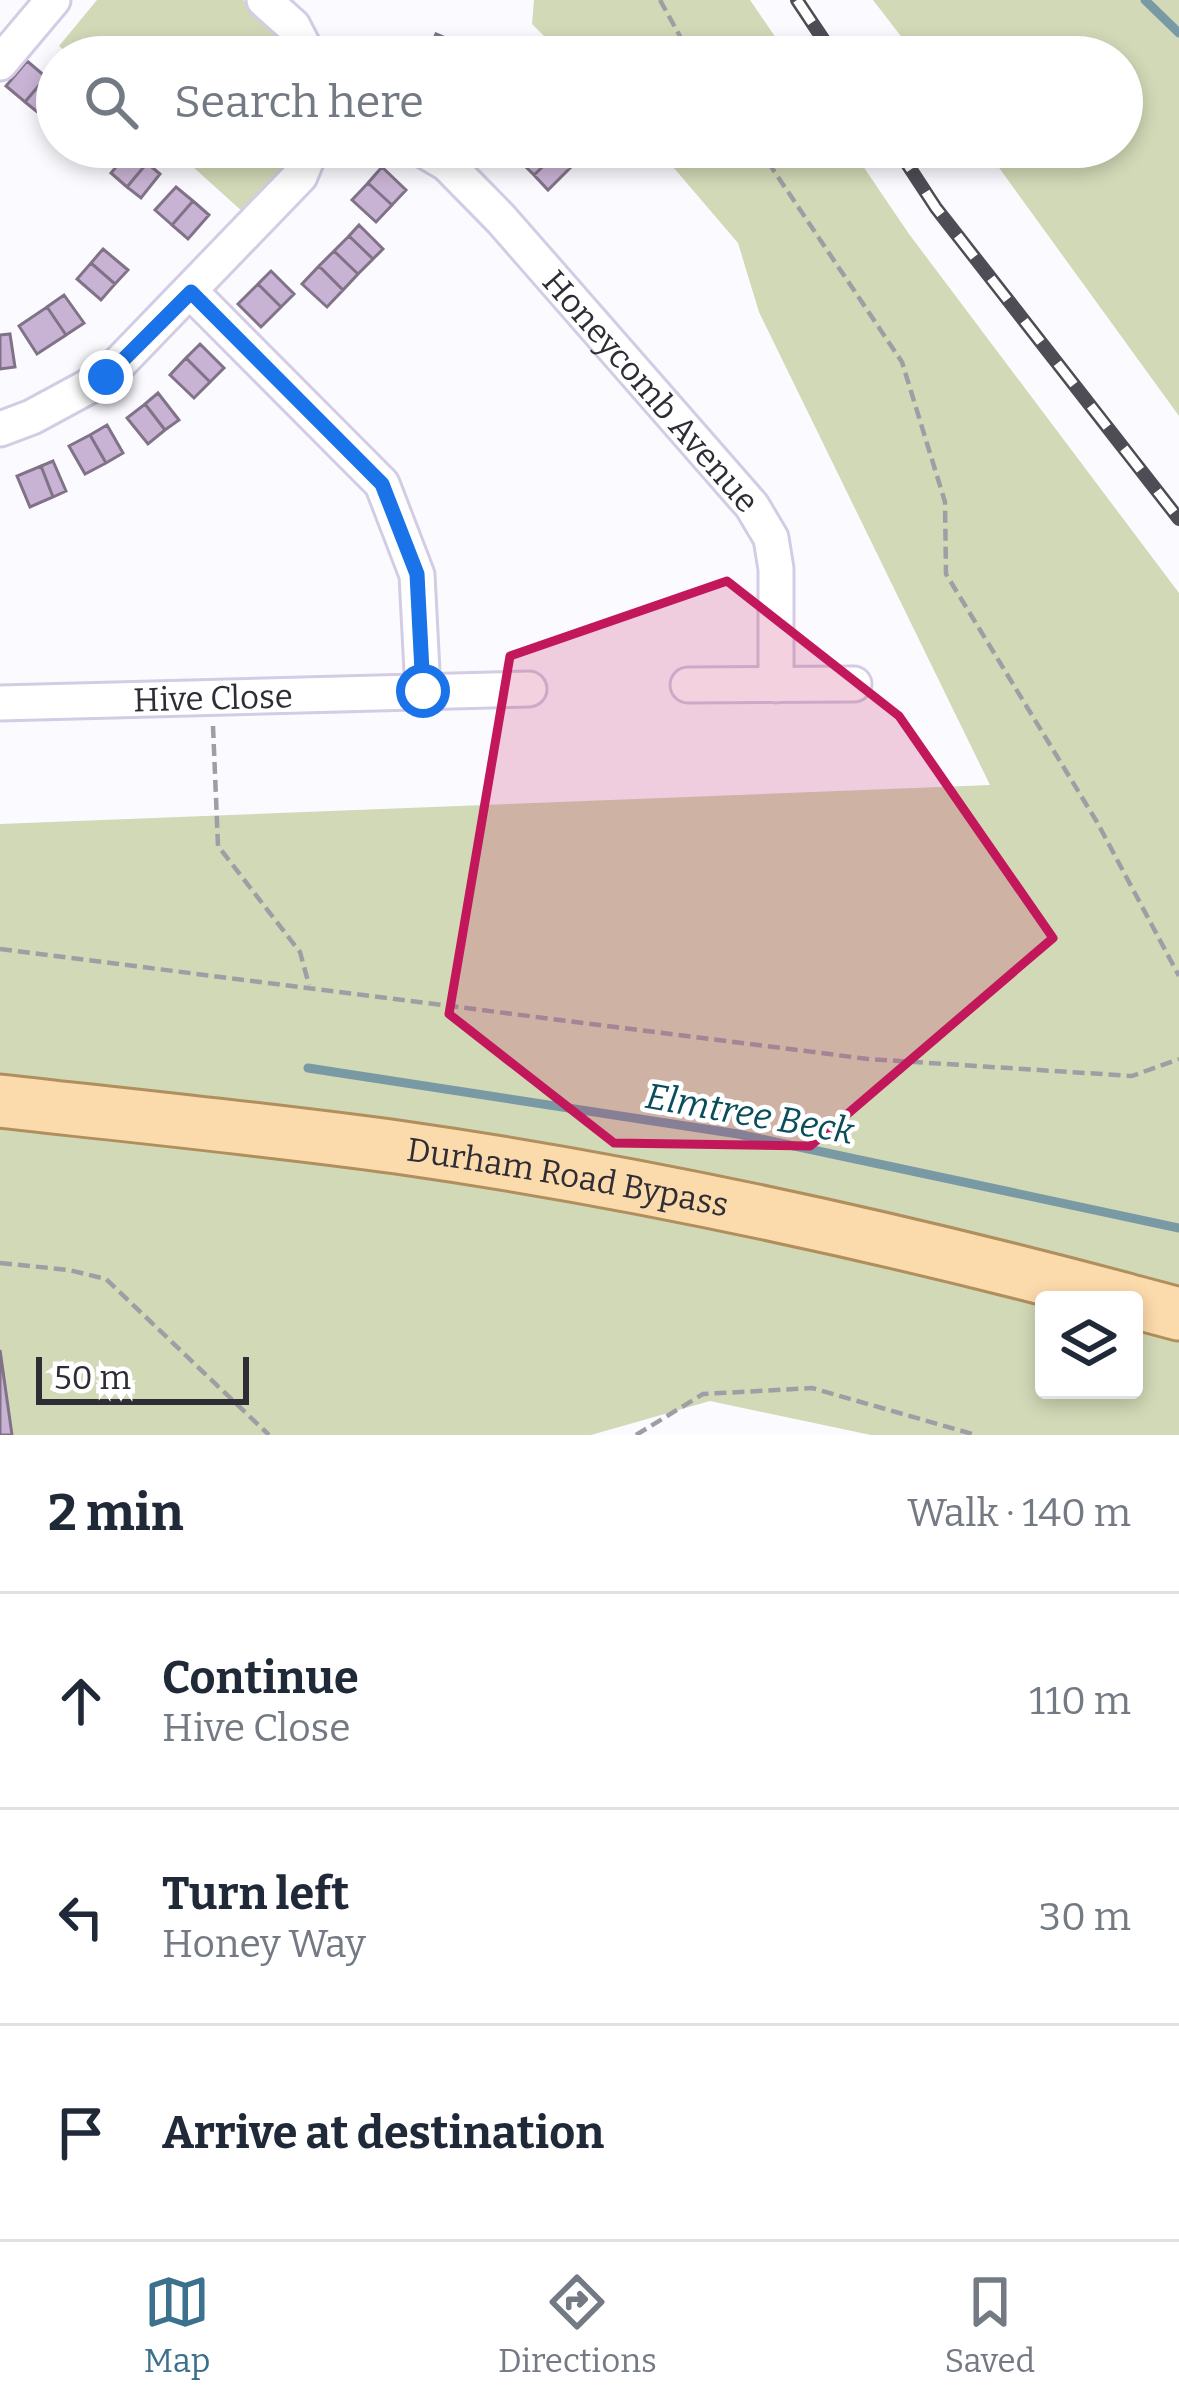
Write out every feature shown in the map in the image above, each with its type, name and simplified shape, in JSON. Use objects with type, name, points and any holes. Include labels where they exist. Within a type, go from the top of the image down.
[{"type":"main road","name":"Durham Road Bypass","points":[[0,1101],[276,1131],[546,1171],[910,1245],[1091,1291]]},
{"type":"main road","name":"Durham Road Bypass","points":[[1143,1304],[1179,1314]]},
{"type":"street","points":[[0,63],[53,0]]},
{"type":"street","points":[[265,0],[298,36]]},
{"type":"street","points":[[0,429],[106,377],[303,168]]},
{"type":"street","name":"Honeycomb Avenue","points":[[451,168],[752,506],[771,538],[776,569],[776,685]]},
{"type":"street","points":[[191,292],[382,484],[417,574],[423,691]]},
{"type":"street","points":[[688,685],[854,684]]},
{"type":"street","name":"Hive Close","points":[[0,703],[529,689]]},
{"type":"path","points":[[660,0],[681,36]]},
{"type":"path","points":[[772,168],[902,362],[945,502],[946,574],[1097,822],[1179,976]]},
{"type":"path","points":[[213,697],[218,846],[300,952],[310,988]]},
{"type":"path","points":[[0,949],[868,1058],[1132,1076],[1179,1059]]},
{"type":"path","points":[[0,1263],[106,1279],[269,1435]]},
{"type":"path","points":[[636,1435],[703,1394],[812,1388],[976,1435]]},
{"type":"highlighted area","points":[[727,581],[899,716],[1053,938],[810,1146],[614,1143],[449,1014],[510,656]]},
{"type":"green space","points":[[97,0],[243,0],[257,10],[275,36],[67,36]]},
{"type":"green space","points":[[534,0],[750,0],[775,36],[544,36],[532,24]]},
{"type":"green space","points":[[873,0],[1179,0],[1179,416],[999,168],[1143,168],[1143,36],[901,36]]},
{"type":"green space","points":[[194,168],[286,168],[254,222]]},
{"type":"green space","points":[[674,168],[864,168],[1179,593],[1179,1435],[871,1435],[710,1401],[591,1435],[0,1435],[0,824],[990,785],[759,312],[738,243]]},
{"type":"building","points":[[27,61],[36,69],[36,89],[25,102],[6,86]]},
{"type":"building","points":[[36,89],[36,111],[25,102]]},
{"type":"building","points":[[115,168],[143,168],[127,187],[111,173]]},
{"type":"building","points":[[143,168],[160,174],[141,198],[127,187]]},
{"type":"building","points":[[383,168],[406,190],[392,205],[368,183]]},
{"type":"building","points":[[541,168],[570,168],[548,190],[534,175]]},
{"type":"building","points":[[368,183],[392,205],[376,222],[352,200]]},
{"type":"building","points":[[176,187],[193,201],[172,225],[155,210]]},
{"type":"building","points":[[193,201],[209,215],[188,239],[172,225]]},
{"type":"building","points":[[359,225],[383,249],[373,259],[349,236]]},
{"type":"building","points":[[349,236],[373,259],[358,274],[334,251]]},
{"type":"building","points":[[103,249],[128,270],[115,284],[91,263]]},
{"type":"building","points":[[334,251],[358,274],[343,290],[319,266]]},
{"type":"building","points":[[91,263],[115,284],[101,300],[77,279]]},
{"type":"building","points":[[319,266],[343,290],[327,307],[302,284]]},
{"type":"building","points":[[271,271],[294,294],[281,307],[258,284]]},
{"type":"building","points":[[258,284],[281,307],[261,327],[238,304]]},
{"type":"building","points":[[64,295],[84,323],[66,335],[47,307]]},
{"type":"building","points":[[47,307],[66,335],[37,354],[19,326]]},
{"type":"building","points":[[10,334],[15,367],[0,369],[0,335]]},
{"type":"building","points":[[200,344],[224,368],[210,382],[186,358]]},
{"type":"building","points":[[186,358],[210,382],[194,398],[170,375]]},
{"type":"building","points":[[158,393],[179,420],[165,430],[145,404]]},
{"type":"building","points":[[145,404],[165,430],[148,444],[127,418]]},
{"type":"building","points":[[107,425],[123,453],[106,463],[90,435]]},
{"type":"building","points":[[90,435],[106,463],[85,474],[69,446]]},
{"type":"building","points":[[53,461],[66,491],[53,497],[41,466]]},
{"type":"building","points":[[41,466],[53,497],[30,507],[17,476]]},
{"type":"building","points":[[0,1350],[12,1435],[0,1435]]},
{"type":"waterway","points":[[1145,0],[1179,33]]},
{"type":"waterway","name":"Elmtree Beck","points":[[308,1068],[738,1134],[1179,1228]]},
{"type":"railway","points":[[797,0],[821,36]]},
{"type":"railway","points":[[910,168],[1179,519]]},
{"type":"route","points":[[106,377],[191,292],[355,454],[382,484],[417,574],[423,691]]}]
